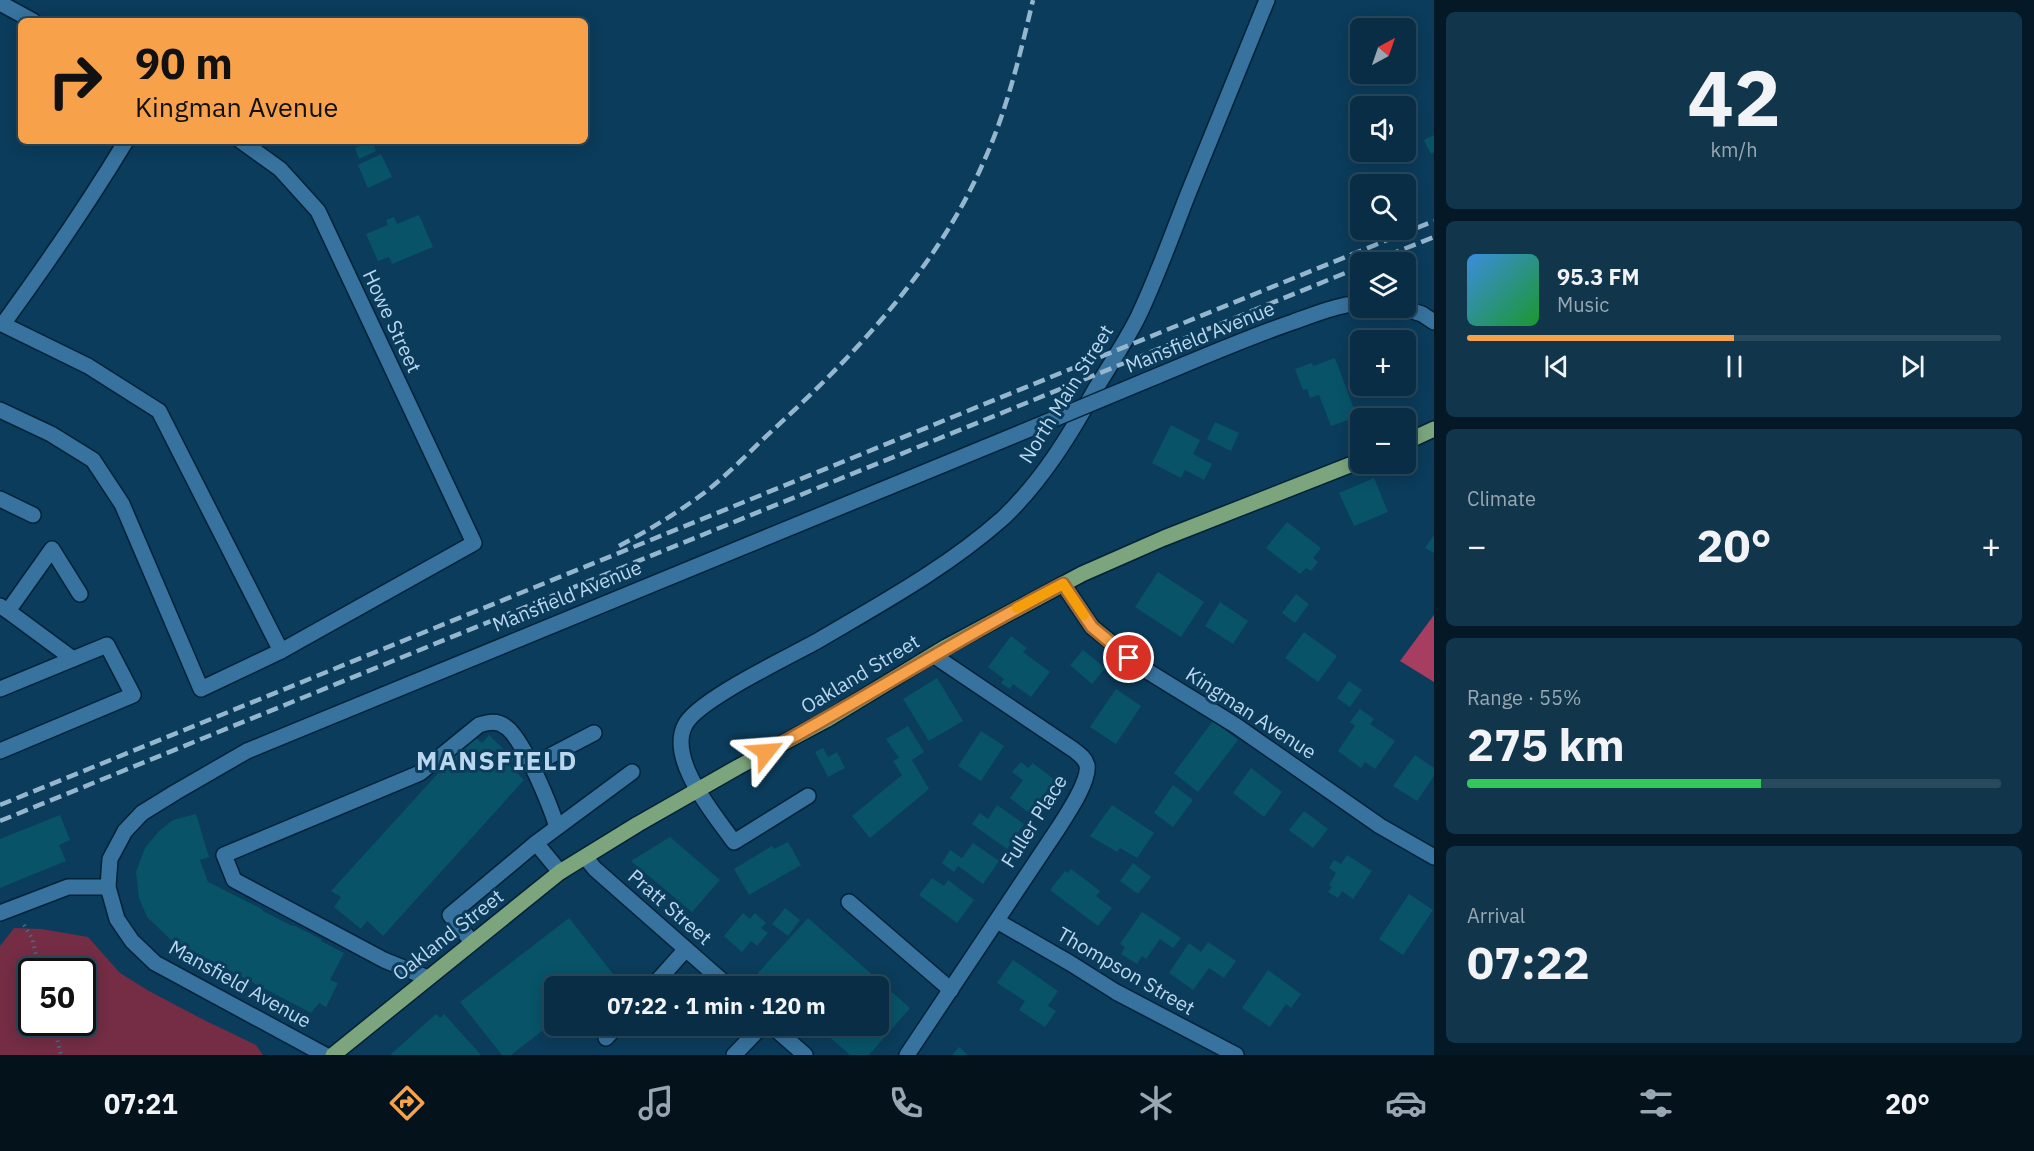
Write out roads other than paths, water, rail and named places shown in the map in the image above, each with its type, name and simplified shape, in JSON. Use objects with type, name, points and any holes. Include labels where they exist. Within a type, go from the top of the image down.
[{"type":"main road","points":[[1416,437],[1434,429]]},
{"type":"main road","name":"Oakland Street","points":[[333,1055],[560,872],[638,824],[826,720],[933,655],[1063,584],[1164,538],[1350,465]]},
{"type":"street","name":"North Main Street","points":[[808,796],[734,842],[698,791],[683,758],[683,728],[692,715],[710,701],[819,640],[957,555],[1004,516],[1041,476],[1060,449],[1137,320],[1267,0]]},
{"type":"street","points":[[1,6],[27,18]]},
{"type":"street","points":[[0,410],[51,434],[93,460],[122,504],[201,688],[281,651],[159,411],[88,366],[1,324],[56,249],[124,144]]},
{"type":"street","name":"Howe Street","points":[[245,144],[280,169],[318,212],[474,543],[281,651]]},
{"type":"street","name":"Mansfield Avenue","points":[[325,1055],[155,963],[132,941],[117,919],[108,887],[110,858],[125,831],[142,813],[247,751],[1268,331],[1350,304]]},
{"type":"street","points":[[1416,312],[1434,322]]},
{"type":"street","points":[[0,499],[33,515]]},
{"type":"street","points":[[73,659],[4,608],[52,549],[80,594]]},
{"type":"street","name":"Kingman Avenue","points":[[1063,584],[1092,627],[1144,669],[1235,725],[1380,826],[1434,857]]},
{"type":"street","points":[[0,690],[107,645],[133,695],[0,751]]},
{"type":"street","name":"Fuller Place","points":[[907,1055],[1067,814],[1086,776],[1087,765],[1074,750],[933,655]]},
{"type":"street","points":[[428,978],[384,960],[234,880],[224,855],[420,773],[479,725],[489,722],[499,723],[508,728],[517,738],[549,802],[557,827]]},
{"type":"street","points":[[531,766],[594,733]]},
{"type":"street","points":[[472,942],[450,915],[536,843],[632,772]]},
{"type":"street","points":[[536,843],[560,872]]},
{"type":"street","name":"Pratt Street","points":[[585,857],[595,869],[717,976]]},
{"type":"street","points":[[0,913],[68,887],[108,887]]},
{"type":"street","points":[[849,902],[951,990]]},
{"type":"street","name":"Thompson Street","points":[[997,921],[1116,992],[1236,1055]]},
{"type":"street","points":[[662,976],[686,949]]},
{"type":"street","points":[[734,1055],[752,1036]]},
{"type":"street","points":[[783,1036],[805,1055]]},
{"type":"railway","points":[[619,546],[684,507],[731,470],[836,369],[865,338],[920,271],[944,236],[965,199],[992,142],[1012,82],[1033,0]]},
{"type":"railway","points":[[0,805],[1434,221]]},
{"type":"railway","points":[[1396,252],[1434,237]]},
{"type":"railway","points":[[0,821],[1350,271]]},
{"type":"district","name":"MANSFIELD","points":[[497,761]]}]
